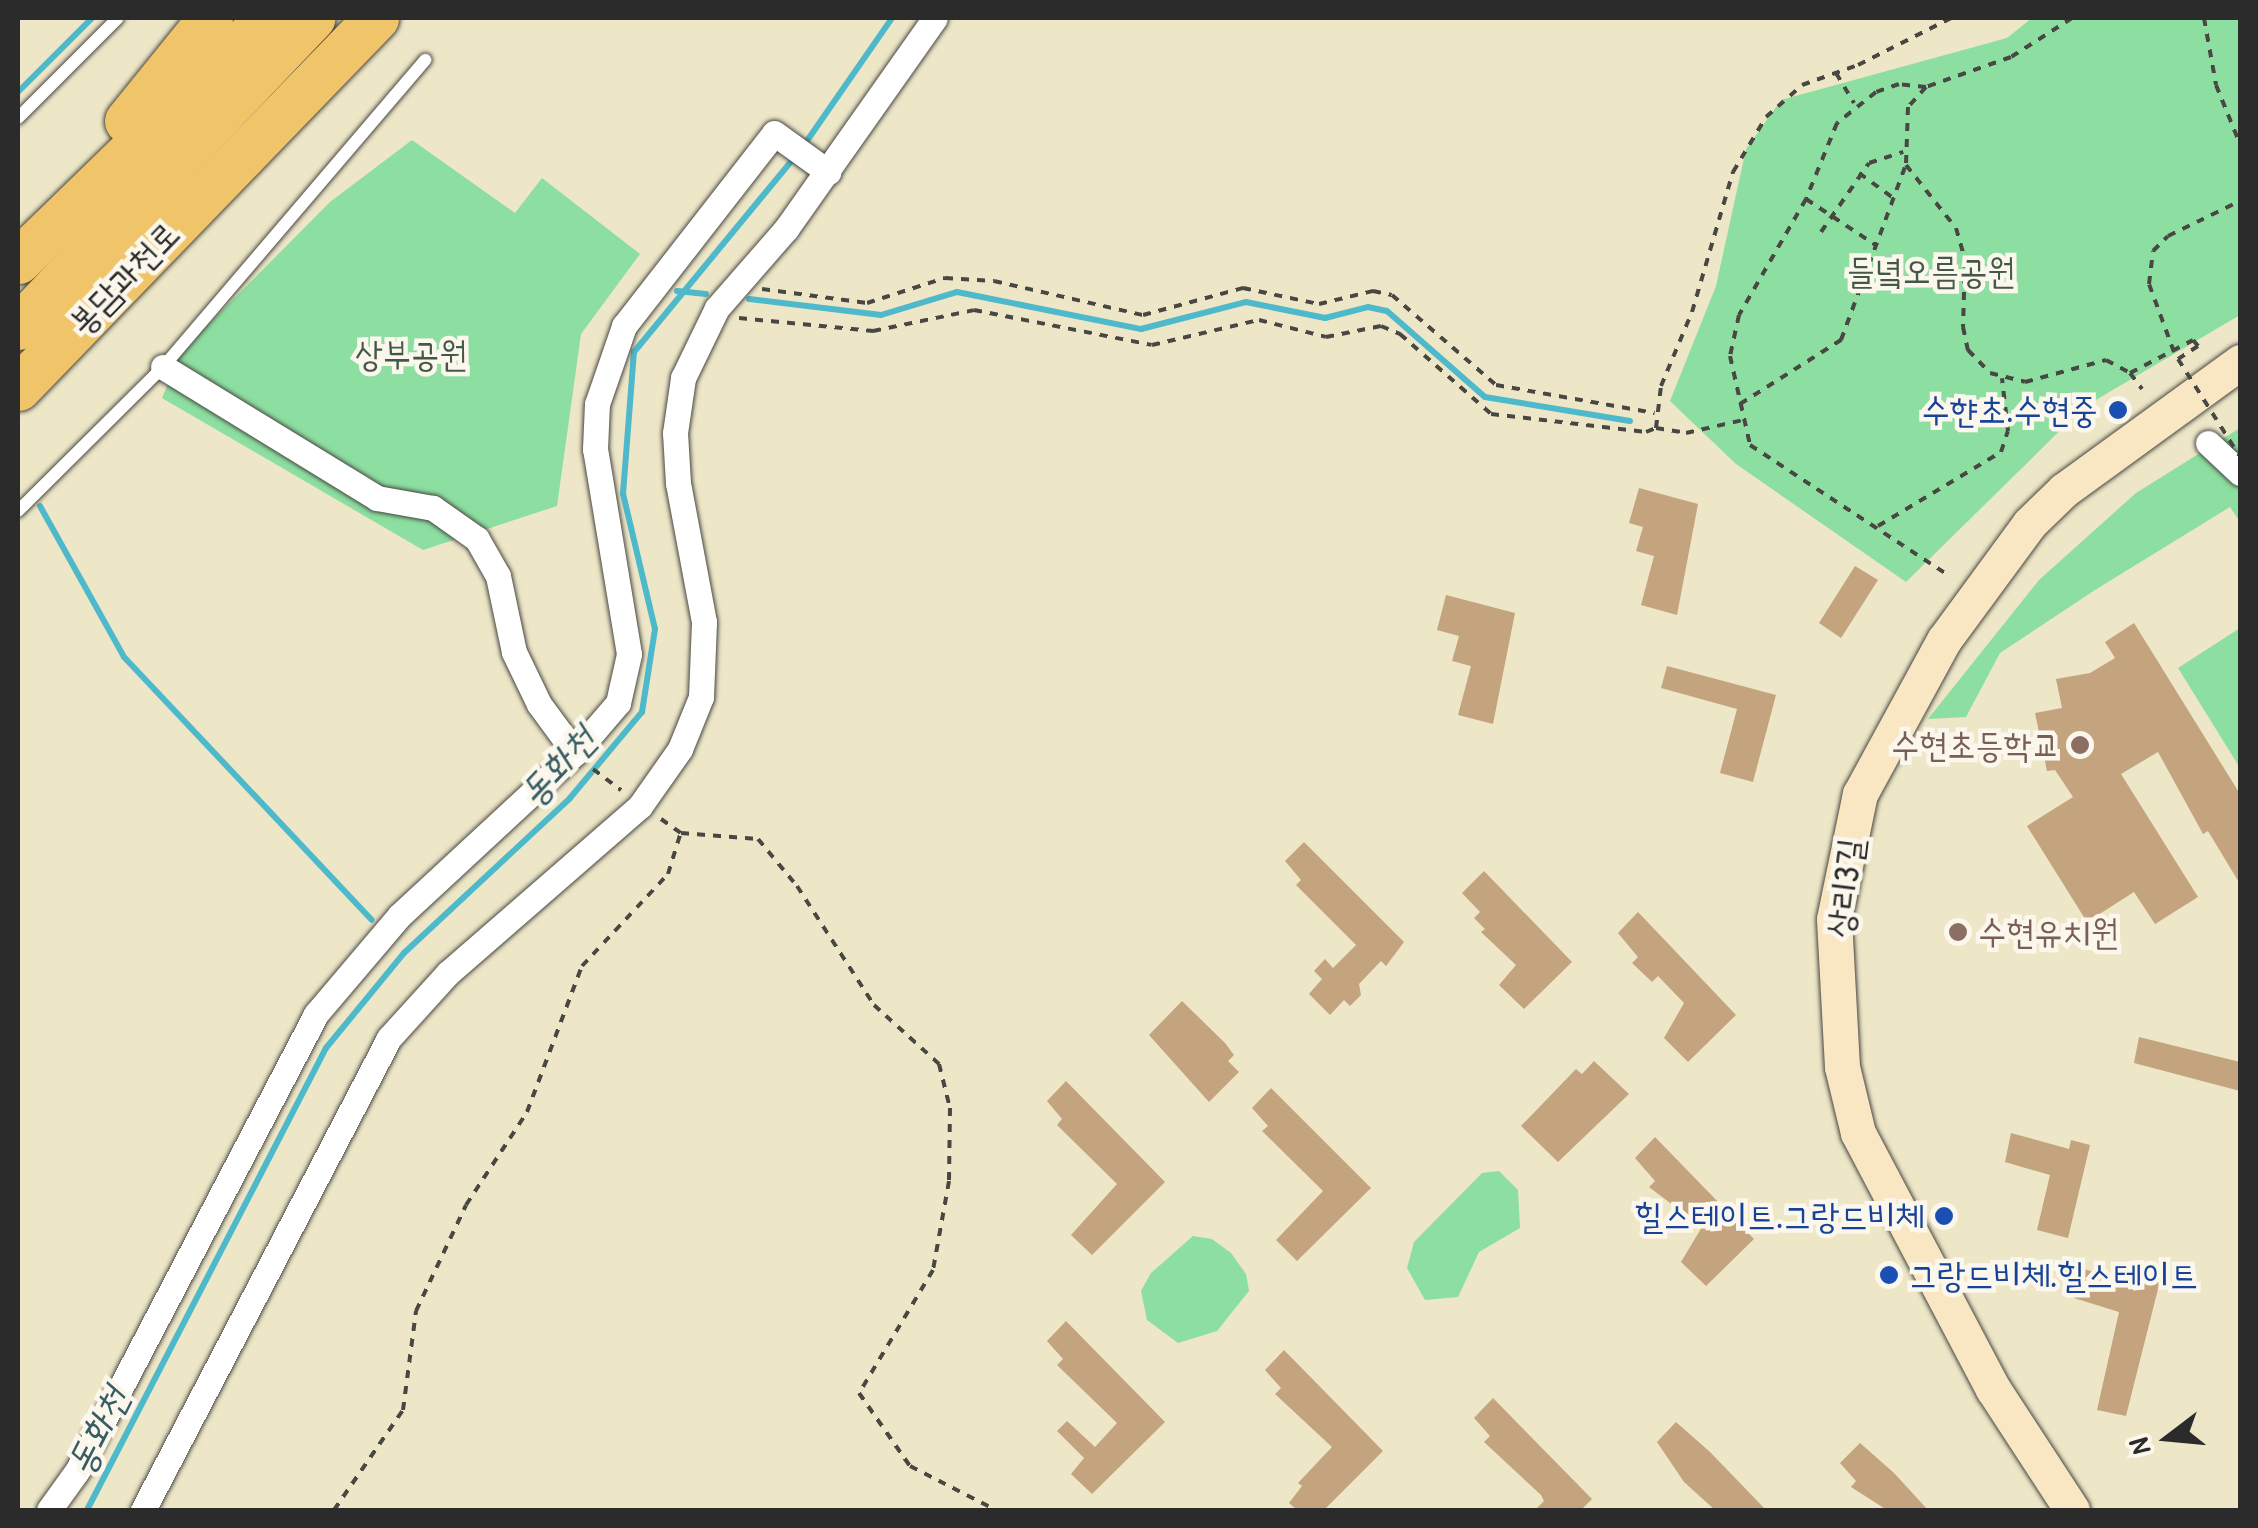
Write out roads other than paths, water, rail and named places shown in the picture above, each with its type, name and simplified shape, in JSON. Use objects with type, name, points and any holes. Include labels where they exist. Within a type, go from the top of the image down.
[{"type":"highway","points":[[154,137],[210,18]]},
{"type":"highway","points":[[18,328],[154,137],[226,18]]},
{"type":"highway","points":[[18,262],[154,137],[268,18]]},
{"type":"highway","points":[[18,228],[154,137],[312,18]]},
{"type":"highway","name":"봉담과천로","points":[[18,388],[376,18]]},
{"type":"street","points":[[144,1510],[390,1038],[448,974],[636,802],[680,748],[701,697],[704,622],[675,433],[683,378],[738,285],[935,18]]},
{"type":"street","points":[[49,1510],[77,1471],[316,1014],[398,916],[580,758],[618,704],[630,654],[595,449],[597,404],[634,312],[774,133],[823,170]]},
{"type":"street","name":"상리3길","points":[[2072,1510],[1993,1389],[1858,1133],[1842,1067],[1834,919],[1860,794],[1944,640],[2030,523],[2064,490],[2240,362]]},
{"type":"street","points":[[163,367],[378,498],[433,508],[478,539],[498,576],[514,652],[539,704],[580,758]]},
{"type":"street","points":[[2208,443],[2240,464]]},
{"type":"lane","points":[[18,118],[118,18]]},
{"type":"lane","points":[[18,512],[163,367],[425,60]]},
{"type":"waterway","points":[[18,92],[92,18]]},
{"type":"waterway","name":"동화천","points":[[802,148],[892,18]]},
{"type":"waterway","name":"동화천","points":[[87,1510],[326,1048],[404,953],[570,798],[642,712],[655,629],[623,494],[634,352],[794,158]]},
{"type":"waterway","points":[[677,291],[706,294]]},
{"type":"waterway","points":[[749,299],[881,315],[957,292],[1141,329],[1246,302],[1325,318],[1368,307],[1387,311],[1485,397],[1630,421]]},
{"type":"waterway","points":[[40,506],[124,657],[372,920]]},
{"type":"place","name":"수햔초.수현중","points":[[2118,410]]},
{"type":"place","name":"수현초등학교","points":[[2080,745]]},
{"type":"place","name":"수현유치원","points":[[1958,932]]},
{"type":"place","name":"힐스테이트.그랑드비체","points":[[1944,1216]]},
{"type":"place","name":"그랑드비체.힐스테이트","points":[[1889,1275]]},
{"type":"park label","name":"들녘오름공원","points":[[1931,271]]},
{"type":"park label","name":"상부공원","points":[[411,354]]}]
